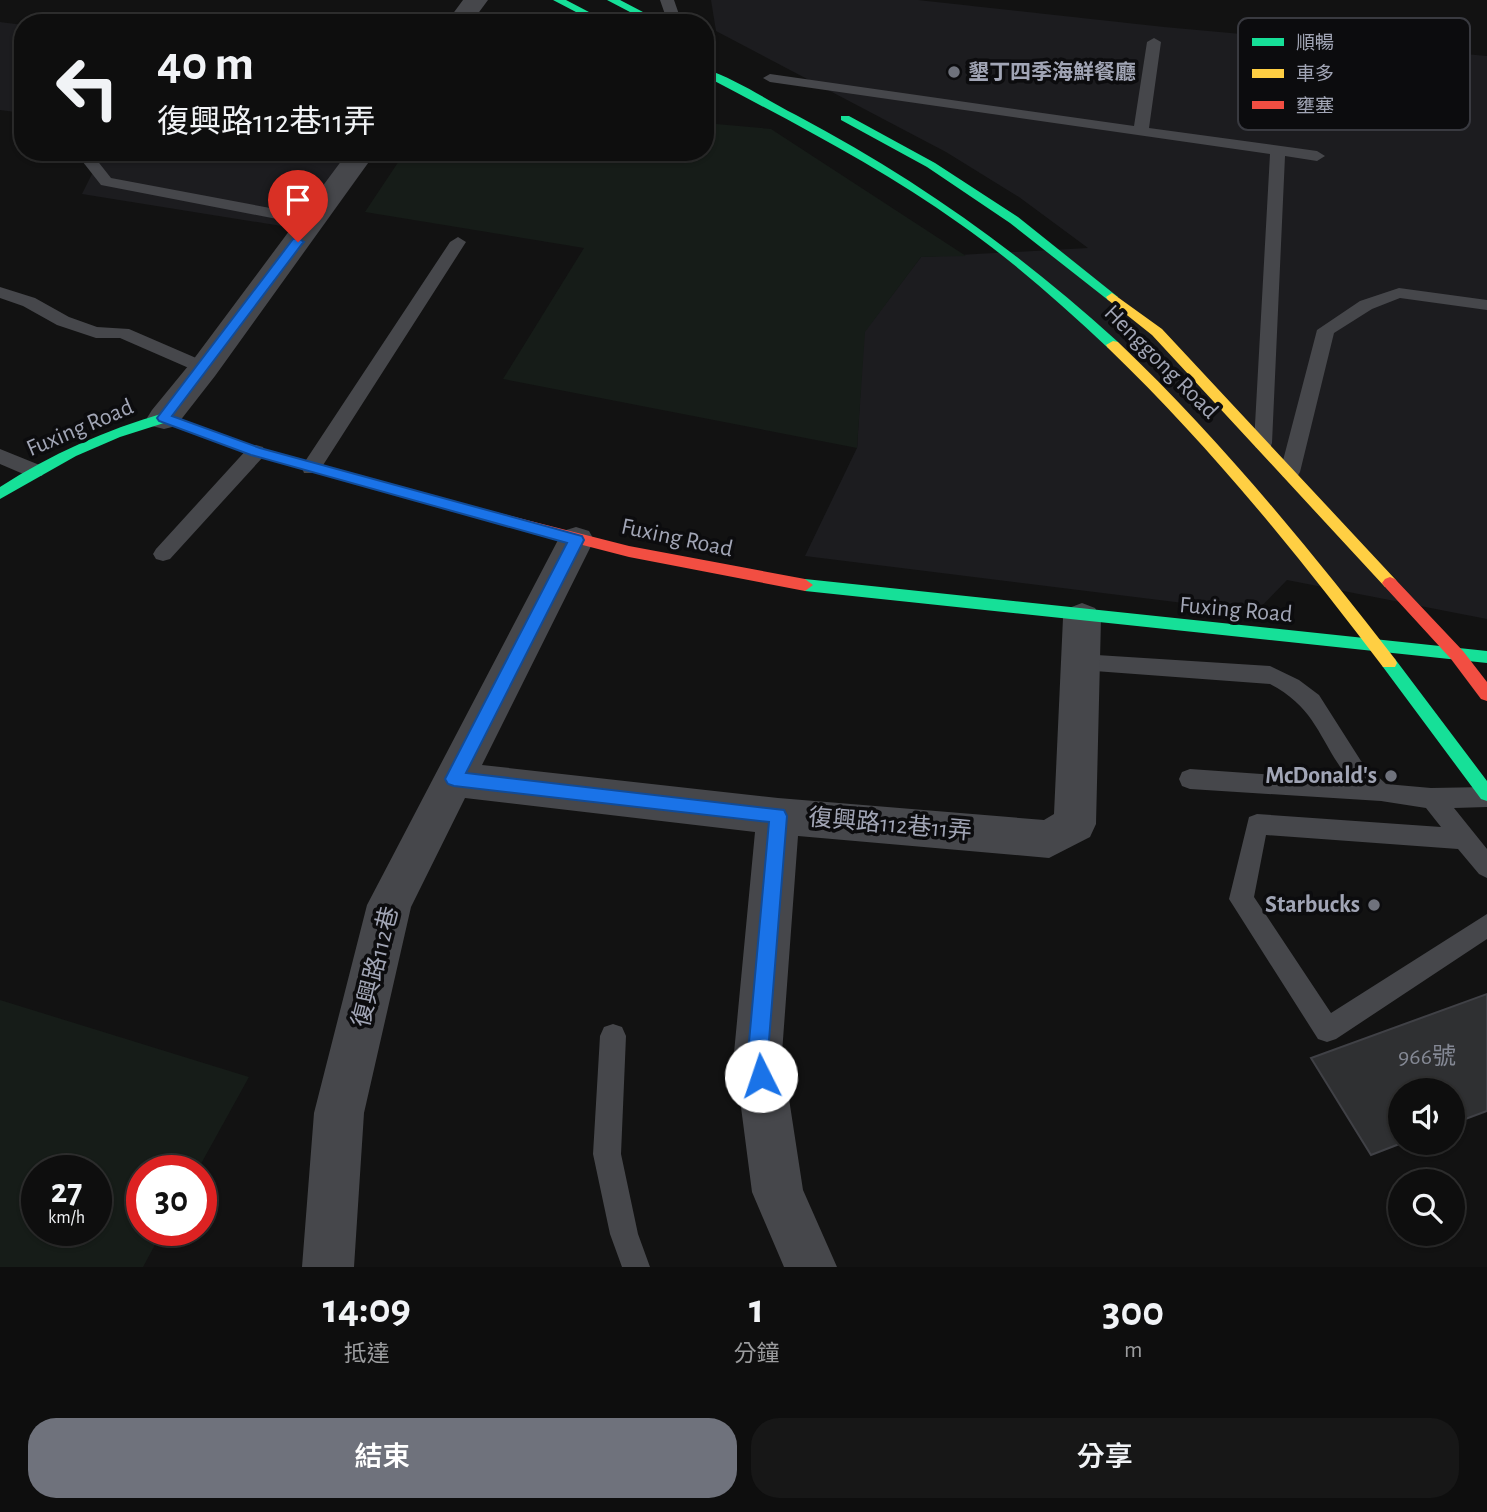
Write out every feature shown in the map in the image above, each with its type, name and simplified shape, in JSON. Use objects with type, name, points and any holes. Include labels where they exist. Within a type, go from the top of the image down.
[{"type":"main road","points":[[558,0],[587,14]]},
{"type":"main road","points":[[612,0],[641,14]]},
{"type":"main road","name":"Henggong Road","points":[[755,70],[931,165],[1014,220],[1157,332],[1290,472],[1457,655],[1487,694]]},
{"type":"main road","name":"Henggong Road","points":[[714,77],[902,181],[998,246],[1063,298],[1157,388],[1215,449],[1376,646],[1487,796]]},
{"type":"main road","name":"Fuxing Road","points":[[0,494],[35,471],[115,434],[164,418],[256,452],[576,540],[750,577],[840,592],[1487,657]]},
{"type":"street","points":[[465,14],[476,0]]},
{"type":"street","points":[[164,418],[204,368],[356,161]]},
{"type":"street","name":"復興路112巷","points":[[328,1267],[339,1113],[389,905],[576,540]]},
{"type":"street","name":"復興路112巷11弄","points":[[454,779],[778,816],[1049,839],[1075,824],[1082,618]]},
{"type":"street","points":[[778,816],[758,1053],[778,1192],[811,1267]]},
{"type":"lane","points":[[1141,131],[1154,42]]},
{"type":"lane","points":[[770,78],[1317,156]]},
{"type":"lane","points":[[1263,443],[1278,151]]},
{"type":"lane","points":[[90,161],[106,182],[313,221]]},
{"type":"lane","points":[[311,468],[458,242]]},
{"type":"lane","points":[[0,292],[29,302],[64,321],[96,332],[123,332],[155,349],[204,368]]},
{"type":"lane","points":[[1290,472],[1326,330],[1366,305],[1399,293],[1487,305]]},
{"type":"lane","points":[[163,554],[256,452]]},
{"type":"lane","points":[[0,456],[35,471]]},
{"type":"lane","points":[[1081,662],[1270,676],[1290,683],[1320,711],[1339,748],[1366,781],[1380,792]]},
{"type":"lane","points":[[1190,779],[1432,798],[1487,796]]},
{"type":"lane","points":[[1432,798],[1487,867]]},
{"type":"lane","points":[[1465,839],[1257,824],[1241,899],[1327,1030],[1487,925]]},
{"type":"lane","points":[[613,1036],[607,1154],[624,1234],[636,1267]]},
{"type":"shaded area","points":[[711,0],[918,0],[1238,34],[1238,130],[1470,130],[1470,54],[1487,56],[1487,619],[1287,580],[1256,612],[805,556],[857,448],[864,332],[921,257],[1088,248],[1019,197],[946,152],[716,31]]},
{"type":"shaded area","points":[[0,22],[14,24],[14,112],[0,110]]},
{"type":"shaded area","points":[[714,124],[771,129],[966,256],[921,257],[865,332],[857,448],[503,379],[584,248],[365,212],[399,161],[714,161]]},
{"type":"shaded area","points":[[98,161],[348,161],[300,229],[82,194]]},
{"type":"shaded area","points":[[0,1000],[249,1077],[206,1155],[126,1155],[126,1246],[154,1246],[143,1267],[0,1267]]},
{"type":"building","points":[[1487,994],[1487,1111],[1465,1119],[1465,1078],[1388,1078],[1388,1148],[1371,1155],[1311,1058]]},
{"type":"traffic: fast","points":[[558,0],[587,14]]},
{"type":"traffic: fast","points":[[612,0],[641,14]]},
{"type":"traffic: fast","points":[[714,77],[838,142],[934,201],[1022,266],[1113,345]]},
{"type":"traffic: fast","points":[[845,118],[931,165],[1014,220],[1112,297]]},
{"type":"traffic: fast","points":[[0,494],[35,471],[71,453],[115,434],[164,418],[256,452],[456,507]]},
{"type":"traffic: fast","points":[[805,585],[1487,657]]},
{"type":"traffic: fast","points":[[1389,663],[1487,794]]},
{"type":"traffic: slow","points":[[1112,297],[1157,332],[1390,583]]},
{"type":"traffic: slow","points":[[1113,345],[1188,419],[1258,498],[1389,663]]},
{"type":"traffic: jam","points":[[456,507],[629,551],[805,585]]},
{"type":"traffic: jam","points":[[1390,583],[1457,655],[1487,694]]},
{"type":"place","name":"墾丁四季海鮮餐廳","points":[[954,72]]},
{"type":"place","name":"McDonald's","points":[[1391,776]]},
{"type":"place","name":"Starbucks","points":[[1374,905]]},
{"type":"route","points":[[298,242],[164,418],[256,452],[576,540],[454,779],[778,816],[758,1053],[761,1076]]}]
